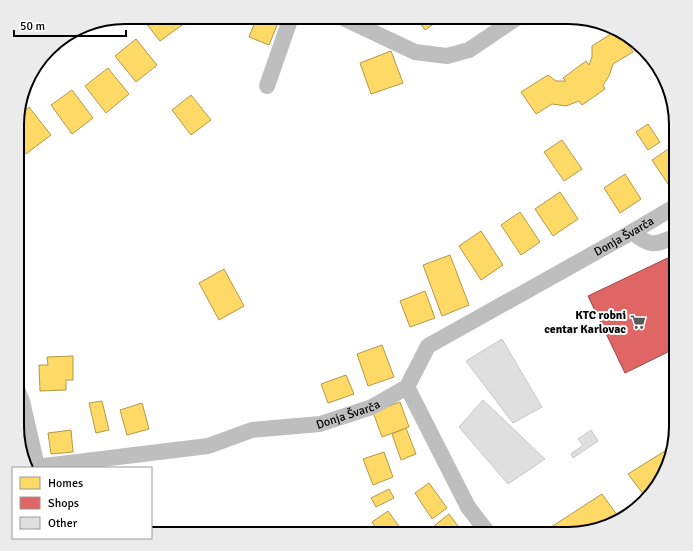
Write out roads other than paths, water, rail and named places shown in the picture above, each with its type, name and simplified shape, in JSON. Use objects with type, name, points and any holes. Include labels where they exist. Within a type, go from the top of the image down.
[{"type":"street","points":[[267,86],[289,24]]},
{"type":"street","points":[[356,24],[415,52],[447,56],[469,50],[508,24]]},
{"type":"street","name":"Donja Švarča","points":[[24,413],[33,467],[208,446],[252,430],[320,424],[372,407],[407,387],[428,346],[669,210]]},
{"type":"street","points":[[632,232],[642,240],[652,244],[658,244],[669,239]]},
{"type":"street","points":[[407,387],[468,507],[484,527]]},
{"type":"place","name":"KTC robni centar Karlovac","points":[[638,322]]}]
